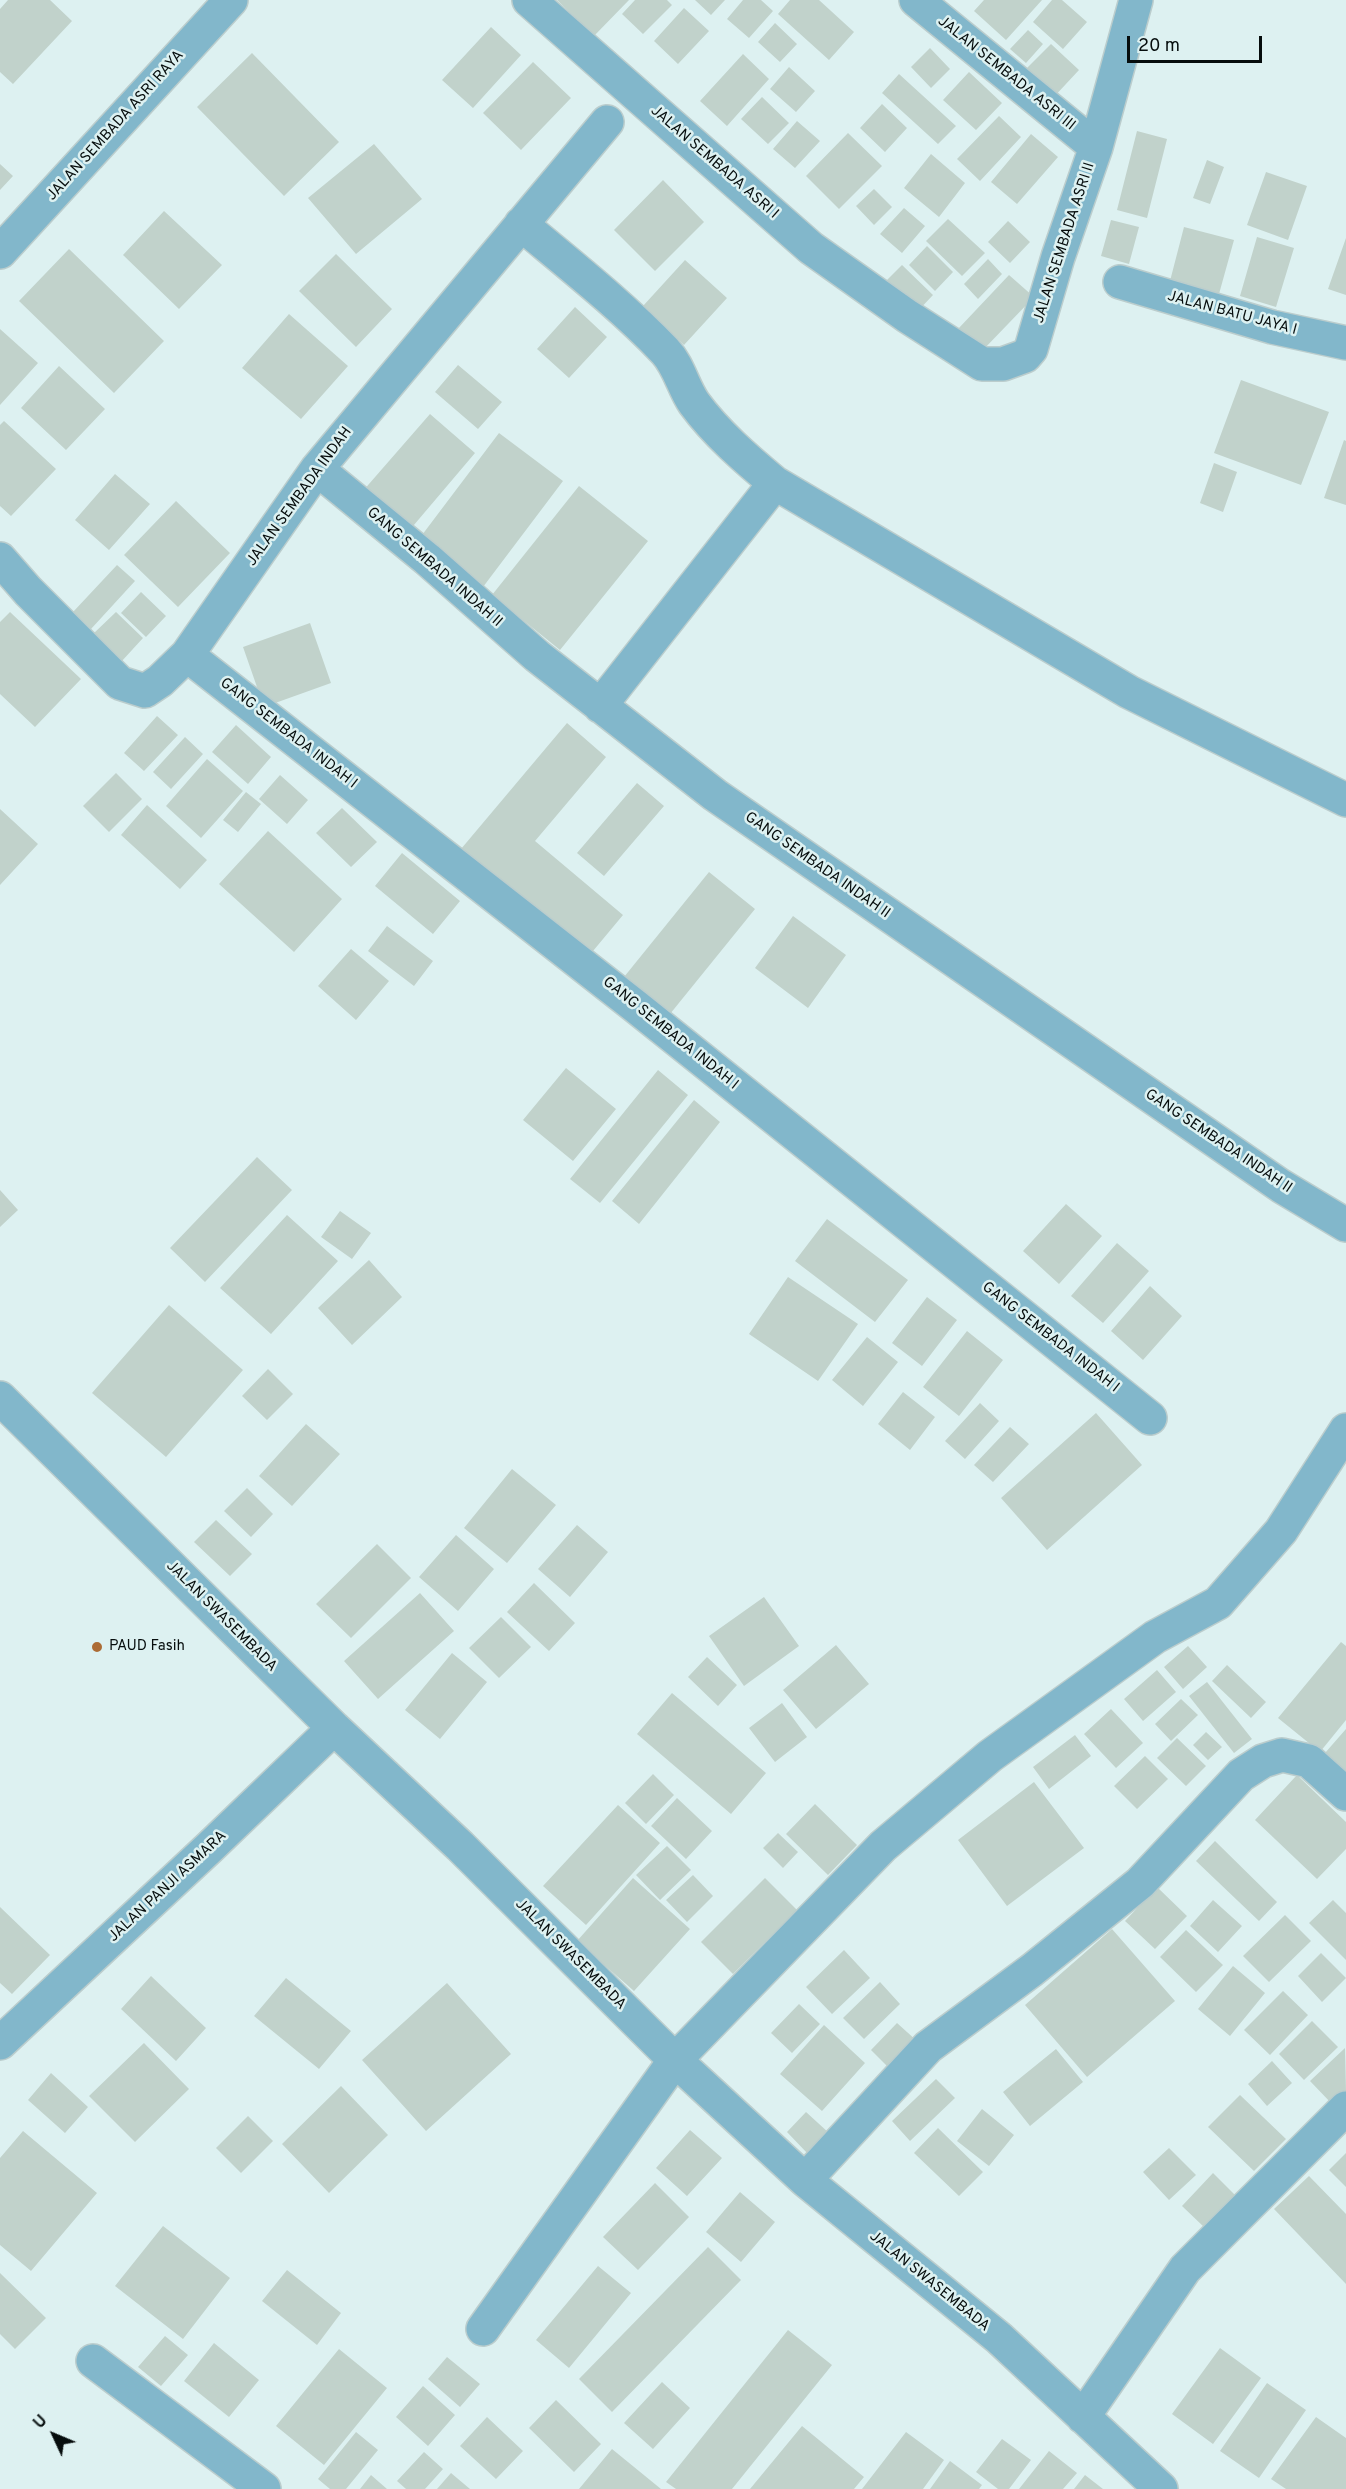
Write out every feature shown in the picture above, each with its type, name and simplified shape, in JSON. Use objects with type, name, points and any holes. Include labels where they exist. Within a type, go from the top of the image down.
[{"type":"street","name":"JALAN SEMBADA ASRI RAYA","points":[[0,252],[231,0]]},
{"type":"street","name":"JALAN SEMBADA ASRI I","points":[[529,0],[811,248],[907,316]]},
{"type":"street","name":"JALAN SEMBADA ASRI III","points":[[916,0],[1096,147]]},
{"type":"street","name":"JALAN SEMBADA ASRI II","points":[[907,316],[982,364],[1003,364],[1025,356],[1031,349],[1058,256],[1096,147],[1136,0]]},
{"type":"street","name":"JALAN SEMBADA INDAH","points":[[0,559],[28,591],[120,683],[145,691],[160,681],[187,655],[317,469],[607,122]]},
{"type":"street","points":[[521,224],[639,326],[667,354],[693,401],[707,419],[750,462],[775,483],[1129,692],[1346,800]]},
{"type":"street","name":"JALAN BATU JAYA I","points":[[1120,282],[1272,327],[1346,343]]},
{"type":"street","name":"GANG SEMBADA INDAH II","points":[[317,469],[427,559],[537,656],[715,795],[1281,1186],[1346,1225]]},
{"type":"street","points":[[600,706],[775,483]]},
{"type":"street","name":"GANG SEMBADA INDAH I","points":[[187,655],[635,1006],[1150,1418]]},
{"type":"street","name":"JALAN SWASEMBADA","points":[[0,1398],[334,1728],[460,1846],[675,2060],[805,2180],[999,2338],[1161,2489]]},
{"type":"street","points":[[483,2329],[675,2060],[883,1846],[918,1816],[990,1756],[1155,1637],[1218,1603],[1281,1531],[1346,1430]]},
{"type":"street","name":"JALAN PANJI ASMARA","points":[[0,2043],[334,1728]]},
{"type":"street","points":[[805,2180],[928,2047],[1032,1970],[1140,1883],[1241,1775],[1263,1761],[1282,1755],[1309,1761],[1346,1794]]},
{"type":"street","points":[[1083,2417],[1185,2269],[1346,2108]]},
{"type":"street","points":[[93,2361],[264,2489]]},
{"type":"building","points":[[8,0],[50,0],[72,21],[13,84],[0,72],[0,9]]},
{"type":"building","points":[[557,0],[629,0],[594,36]]},
{"type":"building","points":[[635,0],[667,0],[672,5],[643,34],[622,14]]},
{"type":"building","points":[[695,0],[725,0],[711,15]]},
{"type":"building","points":[[743,0],[761,0],[773,11],[749,38],[727,19]]},
{"type":"building","points":[[790,0],[819,0],[854,32],[829,60],[778,14]]},
{"type":"building","points":[[984,0],[1042,0],[1006,40],[974,11]]},
{"type":"building","points":[[1052,0],[1062,0],[1087,22],[1063,49],[1033,22]]},
{"type":"building","points":[[684,8],[709,31],[678,64],[654,41]]},
{"type":"building","points":[[775,23],[797,44],[780,62],[758,42]]},
{"type":"building","points":[[491,27],[521,55],[473,108],[442,80]]},
{"type":"building","points":[[1028,30],[1043,44],[1026,63],[1010,49]]},
{"type":"building","points":[[1051,44],[1079,70],[1052,99],[1023,72]]},
{"type":"building","points":[[930,48],[950,69],[931,88],[911,67]]},
{"type":"building","points":[[252,53],[339,142],[284,196],[197,107]]},
{"type":"building","points":[[743,54],[769,79],[727,126],[700,101]]},
{"type":"building","points":[[533,62],[571,98],[521,150],[483,113]]},
{"type":"building","points":[[789,67],[815,91],[796,112],[770,89]]},
{"type":"building","points":[[969,72],[1002,103],[976,130],[943,100]]},
{"type":"building","points":[[899,74],[956,126],[938,144],[882,93]]},
{"type":"building","points":[[762,97],[789,123],[768,144],[741,119]]},
{"type":"building","points":[[882,104],[907,128],[885,152],[860,128]]},
{"type":"building","points":[[999,116],[1021,137],[980,181],[957,159]]},
{"type":"building","points":[[797,121],[820,141],[795,168],[773,149]]},
{"type":"building","points":[[1137,131],[1167,139],[1147,218],[1117,210]]},
{"type":"building","points":[[848,133],[882,166],[839,209],[806,176]]},
{"type":"building","points":[[1031,134],[1058,157],[1017,204],[991,182]]},
{"type":"building","points":[[374,144],[422,199],[356,254],[308,198]]},
{"type":"building","points":[[931,154],[965,183],[939,217],[904,188]]},
{"type":"building","points":[[1207,160],[1224,167],[1210,204],[1193,198]]},
{"type":"building","points":[[0,164],[13,176],[0,190]]},
{"type":"building","points":[[1266,172],[1307,186],[1288,240],[1247,225]]},
{"type":"building","points":[[663,180],[704,222],[655,271],[614,230]]},
{"type":"building","points":[[874,189],[892,207],[874,225],[856,206]]},
{"type":"building","points":[[904,208],[925,226],[902,253],[880,234]]},
{"type":"building","points":[[164,211],[222,265],[179,309],[123,255]]},
{"type":"building","points":[[948,219],[985,253],[962,276],[926,241]]},
{"type":"building","points":[[1111,220],[1139,227],[1129,264],[1101,256]]},
{"type":"building","points":[[1008,221],[1030,242],[1010,263],[988,242]]},
{"type":"building","points":[[1184,227],[1234,240],[1219,294],[1170,281]]},
{"type":"building","points":[[1257,237],[1294,248],[1276,307],[1240,296]]},
{"type":"building","points":[[1346,238],[1346,295],[1328,289]]},
{"type":"building","points":[[927,246],[953,272],[935,291],[909,265]]},
{"type":"building","points":[[69,249],[164,341],[114,393],[19,301]]},
{"type":"building","points":[[336,254],[392,309],[356,347],[299,291]]},
{"type":"building","points":[[988,259],[1002,274],[978,299],[964,284]]},
{"type":"building","points":[[685,260],[727,298],[684,345],[643,306]]},
{"type":"building","points":[[902,265],[933,295],[915,314],[884,283]]},
{"type":"building","points":[[1009,275],[1034,297],[982,351],[958,329]]},
{"type":"building","points":[[575,307],[607,337],[569,378],[537,349]]},
{"type":"building","points":[[289,314],[348,366],[301,419],[242,368]]},
{"type":"building","points":[[0,329],[38,363],[0,405]]},
{"type":"building","points":[[458,365],[502,402],[478,429],[435,392]]},
{"type":"building","points":[[59,366],[105,409],[66,450],[21,408]]},
{"type":"building","points":[[1241,380],[1329,412],[1301,485],[1214,453]]},
{"type":"building","points":[[430,414],[475,453],[408,532],[362,492]]},
{"type":"building","points":[[4,421],[56,469],[11,516],[0,506],[0,425]]},
{"type":"building","points":[[499,433],[563,481],[483,587],[419,539]]},
{"type":"building","points":[[1344,440],[1346,441],[1346,505],[1324,498]]},
{"type":"building","points":[[1214,463],[1237,472],[1223,512],[1200,503]]},
{"type":"building","points":[[115,474],[150,504],[109,550],[75,520]]},
{"type":"building","points":[[579,486],[648,541],[560,650],[492,595]]},
{"type":"building","points":[[176,501],[230,553],[178,607],[124,555]]},
{"type":"building","points":[[117,565],[135,581],[91,629],[73,612]]},
{"type":"building","points":[[141,592],[166,616],[146,637],[121,613]]},
{"type":"building","points":[[10,612],[81,679],[35,727],[0,694],[0,622]]},
{"type":"building","points":[[116,612],[143,638],[121,662],[93,634]]},
{"type":"building","points":[[310,623],[331,683],[264,707],[243,647]]},
{"type":"building","points":[[157,716],[178,735],[144,771],[124,753]]},
{"type":"building","points":[[567,723],[606,757],[535,841],[623,915],[588,957],[461,849]]},
{"type":"building","points":[[236,725],[271,757],[248,784],[212,752]]},
{"type":"building","points":[[185,737],[203,754],[171,789],[153,772]]},
{"type":"building","points":[[207,759],[243,791],[201,838],[166,806]]},
{"type":"building","points":[[116,773],[142,799],[109,832],[83,806]]},
{"type":"building","points":[[280,775],[308,800],[287,824],[259,799]]},
{"type":"building","points":[[637,783],[664,806],[604,876],[577,853]]},
{"type":"building","points":[[246,792],[261,804],[238,832],[223,820]]},
{"type":"building","points":[[147,805],[207,860],[180,889],[121,835]]},
{"type":"building","points":[[342,808],[377,842],[351,867],[316,833]]},
{"type":"building","points":[[0,809],[38,844],[0,885]]},
{"type":"building","points":[[268,831],[342,899],[294,952],[219,884]]},
{"type":"building","points":[[402,853],[460,901],[433,934],[375,886]]},
{"type":"building","points":[[709,872],[755,909],[670,1014],[624,977]]},
{"type":"building","points":[[793,916],[846,955],[808,1008],[755,968]]},
{"type":"building","points":[[387,926],[433,961],[414,986],[368,951]]},
{"type":"building","points":[[351,949],[389,981],[356,1020],[318,986]]},
{"type":"building","points":[[566,1068],[616,1109],[573,1161],[523,1120]]},
{"type":"building","points":[[658,1070],[688,1095],[600,1203],[570,1179]]},
{"type":"building","points":[[694,1100],[720,1122],[639,1224],[612,1201]]},
{"type":"building","points":[[257,1157],[292,1190],[205,1282],[170,1248]]},
{"type":"building","points":[[0,1190],[18,1210],[0,1227]]},
{"type":"building","points":[[1066,1204],[1102,1236],[1059,1284],[1023,1251]]},
{"type":"building","points":[[340,1211],[371,1233],[352,1259],[321,1237]]},
{"type":"building","points":[[287,1215],[338,1261],[271,1334],[220,1288]]},
{"type":"building","points":[[827,1219],[908,1280],[875,1322],[795,1261]]},
{"type":"building","points":[[1117,1243],[1149,1271],[1103,1323],[1071,1296]]},
{"type":"building","points":[[369,1260],[402,1297],[352,1345],[318,1308]]},
{"type":"building","points":[[788,1277],[858,1324],[818,1381],[749,1334]]},
{"type":"building","points":[[1150,1286],[1182,1316],[1143,1360],[1111,1331]]},
{"type":"building","points":[[927,1297],[957,1320],[922,1366],[892,1343]]},
{"type":"building","points":[[169,1305],[243,1370],[166,1457],[92,1393]]},
{"type":"building","points":[[967,1331],[1003,1360],[959,1416],[923,1387]]},
{"type":"building","points":[[867,1337],[898,1362],[863,1406],[832,1380]]},
{"type":"building","points":[[268,1369],[293,1394],[267,1420],[242,1396]]},
{"type":"building","points":[[903,1392],[935,1417],[910,1450],[878,1424]]},
{"type":"building","points":[[980,1403],[999,1421],[965,1459],[945,1441]]},
{"type":"building","points":[[1096,1413],[1142,1465],[1047,1550],[1001,1498]]},
{"type":"building","points":[[306,1424],[340,1454],[292,1506],[259,1476]]},
{"type":"building","points":[[1010,1427],[1029,1444],[993,1482],[974,1465]]},
{"type":"building","points":[[512,1469],[556,1505],[507,1563],[464,1528]]},
{"type":"building","points":[[247,1488],[273,1514],[251,1537],[224,1511]]},
{"type":"building","points":[[216,1520],[252,1554],[230,1576],[194,1542]]},
{"type":"building","points":[[577,1525],[608,1552],[570,1597],[538,1569]]},
{"type":"building","points":[[456,1535],[494,1569],[458,1611],[419,1577]]},
{"type":"building","points":[[377,1544],[411,1578],[351,1638],[316,1604]]},
{"type":"building","points":[[534,1583],[575,1623],[549,1651],[507,1612]]},
{"type":"building","points":[[420,1593],[454,1631],[378,1699],[344,1661]]},
{"type":"building","points":[[764,1597],[799,1646],[744,1686],[709,1636]]},
{"type":"building","points":[[501,1617],[531,1647],[499,1678],[469,1648]]},
{"type":"building","points":[[1341,1642],[1346,1646],[1346,1720],[1320,1752],[1278,1718]]},
{"type":"building","points":[[836,1645],[869,1684],[816,1729],[783,1690]]},
{"type":"building","points":[[1188,1646],[1207,1667],[1183,1689],[1164,1667]]},
{"type":"building","points":[[452,1653],[487,1682],[440,1739],[405,1710]]},
{"type":"building","points":[[707,1657],[737,1685],[718,1706],[688,1677]]},
{"type":"building","points":[[1227,1665],[1266,1702],[1251,1718],[1212,1681]]},
{"type":"building","points":[[1157,1670],[1176,1692],[1143,1721],[1124,1699]]},
{"type":"building","points":[[1207,1682],[1252,1739],[1234,1753],[1189,1696]]},
{"type":"building","points":[[672,1693],[766,1773],[731,1814],[637,1734]]},
{"type":"building","points":[[1181,1699],[1198,1715],[1171,1741],[1155,1724]]},
{"type":"building","points":[[782,1703],[807,1737],[775,1762],[749,1728]]},
{"type":"building","points":[[1111,1709],[1143,1743],[1116,1768],[1084,1734]]},
{"type":"building","points":[[1346,1729],[1346,1771],[1325,1753]]},
{"type":"building","points":[[1206,1732],[1222,1747],[1208,1760],[1193,1745]]},
{"type":"building","points":[[1075,1735],[1091,1756],[1049,1789],[1033,1767]]},
{"type":"building","points":[[1177,1738],[1206,1766],[1186,1786],[1157,1758]]},
{"type":"building","points":[[1145,1756],[1168,1779],[1137,1809],[1114,1786]]},
{"type":"building","points":[[653,1774],[674,1795],[646,1824],[625,1803]]},
{"type":"building","points":[[1297,1775],[1346,1822],[1346,1849],[1317,1879],[1255,1820]]},
{"type":"building","points":[[1034,1782],[1084,1848],[1007,1906],[958,1840]]},
{"type":"building","points":[[677,1798],[712,1831],[686,1859],[651,1826]]},
{"type":"building","points":[[815,1804],[857,1845],[828,1875],[786,1834]]},
{"type":"building","points":[[618,1805],[660,1843],[586,1925],[543,1886]]},
{"type":"building","points":[[778,1833],[798,1852],[783,1868],[763,1848]]},
{"type":"building","points":[[1215,1841],[1277,1902],[1259,1921],[1196,1861]]},
{"type":"building","points":[[667,1846],[691,1870],[660,1900],[636,1875]]},
{"type":"building","points":[[693,1875],[713,1896],[687,1922],[666,1900]]},
{"type":"building","points":[[633,1878],[690,1929],[634,1991],[577,1941]]},
{"type":"building","points":[[765,1878],[797,1910],[733,1974],[701,1942]]},
{"type":"building","points":[[1157,1887],[1187,1916],[1155,1949],[1125,1921]]},
{"type":"building","points":[[1213,1900],[1242,1926],[1218,1952],[1190,1926]]},
{"type":"building","points":[[1333,1900],[1346,1913],[1346,1960],[1309,1923]]},
{"type":"building","points":[[0,1907],[50,1955],[12,1994],[0,1983]]},
{"type":"building","points":[[1285,1915],[1311,1941],[1269,1982],[1243,1956]]},
{"type":"building","points":[[1112,1929],[1175,2001],[1087,2077],[1025,2005]]},
{"type":"building","points":[[1186,1930],[1223,1965],[1196,1992],[1160,1957]]},
{"type":"building","points":[[844,1950],[870,1978],[832,2014],[806,1987]]},
{"type":"building","points":[[1321,1953],[1346,1978],[1322,2002],[1298,1976]]},
{"type":"building","points":[[1233,1966],[1265,1993],[1230,2036],[1198,2009]]},
{"type":"building","points":[[151,1976],[206,2028],[176,2061],[121,2009]]},
{"type":"building","points":[[286,1978],[351,2031],[319,2069],[254,2016]]},
{"type":"building","points":[[880,1982],[900,2004],[864,2039],[843,2018]]},
{"type":"building","points":[[447,1983],[511,2054],[426,2131],[362,2060]]},
{"type":"building","points":[[1283,1991],[1308,2015],[1270,2055],[1244,2030]]},
{"type":"building","points":[[799,2004],[820,2024],[792,2053],[771,2033]]},
{"type":"building","points":[[1312,2021],[1338,2047],[1304,2080],[1279,2054]]},
{"type":"building","points":[[897,2023],[917,2041],[890,2069],[871,2050]]},
{"type":"building","points":[[824,2025],[865,2063],[822,2111],[780,2074]]},
{"type":"building","points":[[144,2043],[189,2089],[135,2142],[89,2096]]},
{"type":"building","points":[[1345,2048],[1346,2092],[1333,2105],[1310,2081]]},
{"type":"building","points":[[1056,2049],[1083,2082],[1030,2126],[1003,2092]]},
{"type":"building","points":[[1272,2061],[1292,2083],[1267,2106],[1248,2084]]},
{"type":"building","points":[[51,2073],[88,2107],[65,2133],[28,2100]]},
{"type":"building","points":[[936,2079],[955,2098],[910,2141],[892,2121]]},
{"type":"building","points":[[341,2086],[388,2135],[329,2193],[282,2144]]},
{"type":"building","points":[[1240,2095],[1286,2139],[1254,2171],[1208,2127]]},
{"type":"building","points":[[982,2109],[1014,2135],[989,2166],[957,2141]]},
{"type":"building","points":[[806,2112],[829,2133],[808,2154],[787,2132]]},
{"type":"building","points":[[248,2116],[273,2141],[241,2173],[216,2148]]},
{"type":"building","points":[[938,2128],[983,2172],[959,2196],[914,2153]]},
{"type":"building","points":[[690,2130],[722,2158],[687,2196],[656,2168]]},
{"type":"building","points":[[23,2131],[97,2193],[31,2271],[0,2245],[0,2158]]},
{"type":"building","points":[[1169,2148],[1196,2175],[1169,2200],[1143,2172]]},
{"type":"building","points":[[1346,2153],[1346,2187],[1329,2170]]},
{"type":"building","points":[[1213,2173],[1236,2196],[1205,2228],[1182,2206]]},
{"type":"building","points":[[1309,2176],[1346,2214],[1346,2284],[1274,2209]]},
{"type":"building","points":[[655,2183],[689,2217],[638,2270],[603,2237]]},
{"type":"building","points":[[740,2192],[775,2222],[741,2262],[706,2232]]},
{"type":"building","points":[[163,2226],[230,2278],[183,2339],[115,2286]]},
{"type":"building","points":[[708,2247],[741,2280],[612,2412],[579,2379]]},
{"type":"building","points":[[598,2266],[631,2293],[569,2368],[536,2340]]},
{"type":"building","points":[[287,2270],[341,2313],[317,2345],[262,2301]]},
{"type":"building","points":[[0,2273],[46,2318],[15,2349],[0,2334]]},
{"type":"building","points":[[788,2330],[832,2365],[732,2489],[676,2489],[666,2482]]},
{"type":"building","points":[[165,2336],[188,2355],[161,2386],[138,2367]]},
{"type":"building","points":[[214,2343],[259,2380],[229,2417],[184,2381]]},
{"type":"building","points":[[1220,2348],[1261,2378],[1213,2444],[1172,2414]]},
{"type":"building","points":[[339,2349],[387,2388],[324,2465],[276,2426]]},
{"type":"building","points":[[447,2357],[480,2384],[460,2407],[428,2379]]},
{"type":"building","points":[[662,2382],[690,2408],[653,2449],[624,2423]]},
{"type":"building","points":[[1267,2383],[1306,2410],[1259,2478],[1220,2451]]},
{"type":"building","points":[[423,2386],[455,2415],[428,2446],[396,2417]]},
{"type":"building","points":[[556,2400],[601,2444],[574,2472],[529,2428]]},
{"type":"building","points":[[487,2417],[523,2451],[496,2479],[460,2446]]},
{"type":"building","points":[[1316,2417],[1346,2438],[1346,2489],[1286,2489],[1271,2479]]},
{"type":"building","points":[[802,2426],[864,2477],[854,2489],[750,2489]]},
{"type":"building","points":[[356,2432],[378,2450],[346,2489],[330,2489],[318,2479]]},
{"type":"building","points":[[906,2432],[944,2460],[923,2489],[862,2489]]},
{"type":"building","points":[[1002,2439],[1031,2460],[1009,2489],[998,2489],[976,2472]]},
{"type":"building","points":[[612,2449],[661,2489],[579,2489]]},
{"type":"building","points":[[1049,2451],[1077,2473],[1063,2489],[1019,2489]]},
{"type":"building","points":[[424,2452],[443,2469],[425,2489],[406,2489],[397,2481]]},
{"type":"building","points":[[950,2461],[982,2485],[979,2489],[930,2489]]},
{"type":"building","points":[[451,2473],[470,2489],[437,2489]]},
{"type":"building","points":[[371,2475],[387,2489],[360,2489]]},
{"type":"building","points":[[1085,2475],[1103,2489],[1074,2489]]},
{"type":"place","name":"PAUD Fasih","points":[[97,1647]]}]
